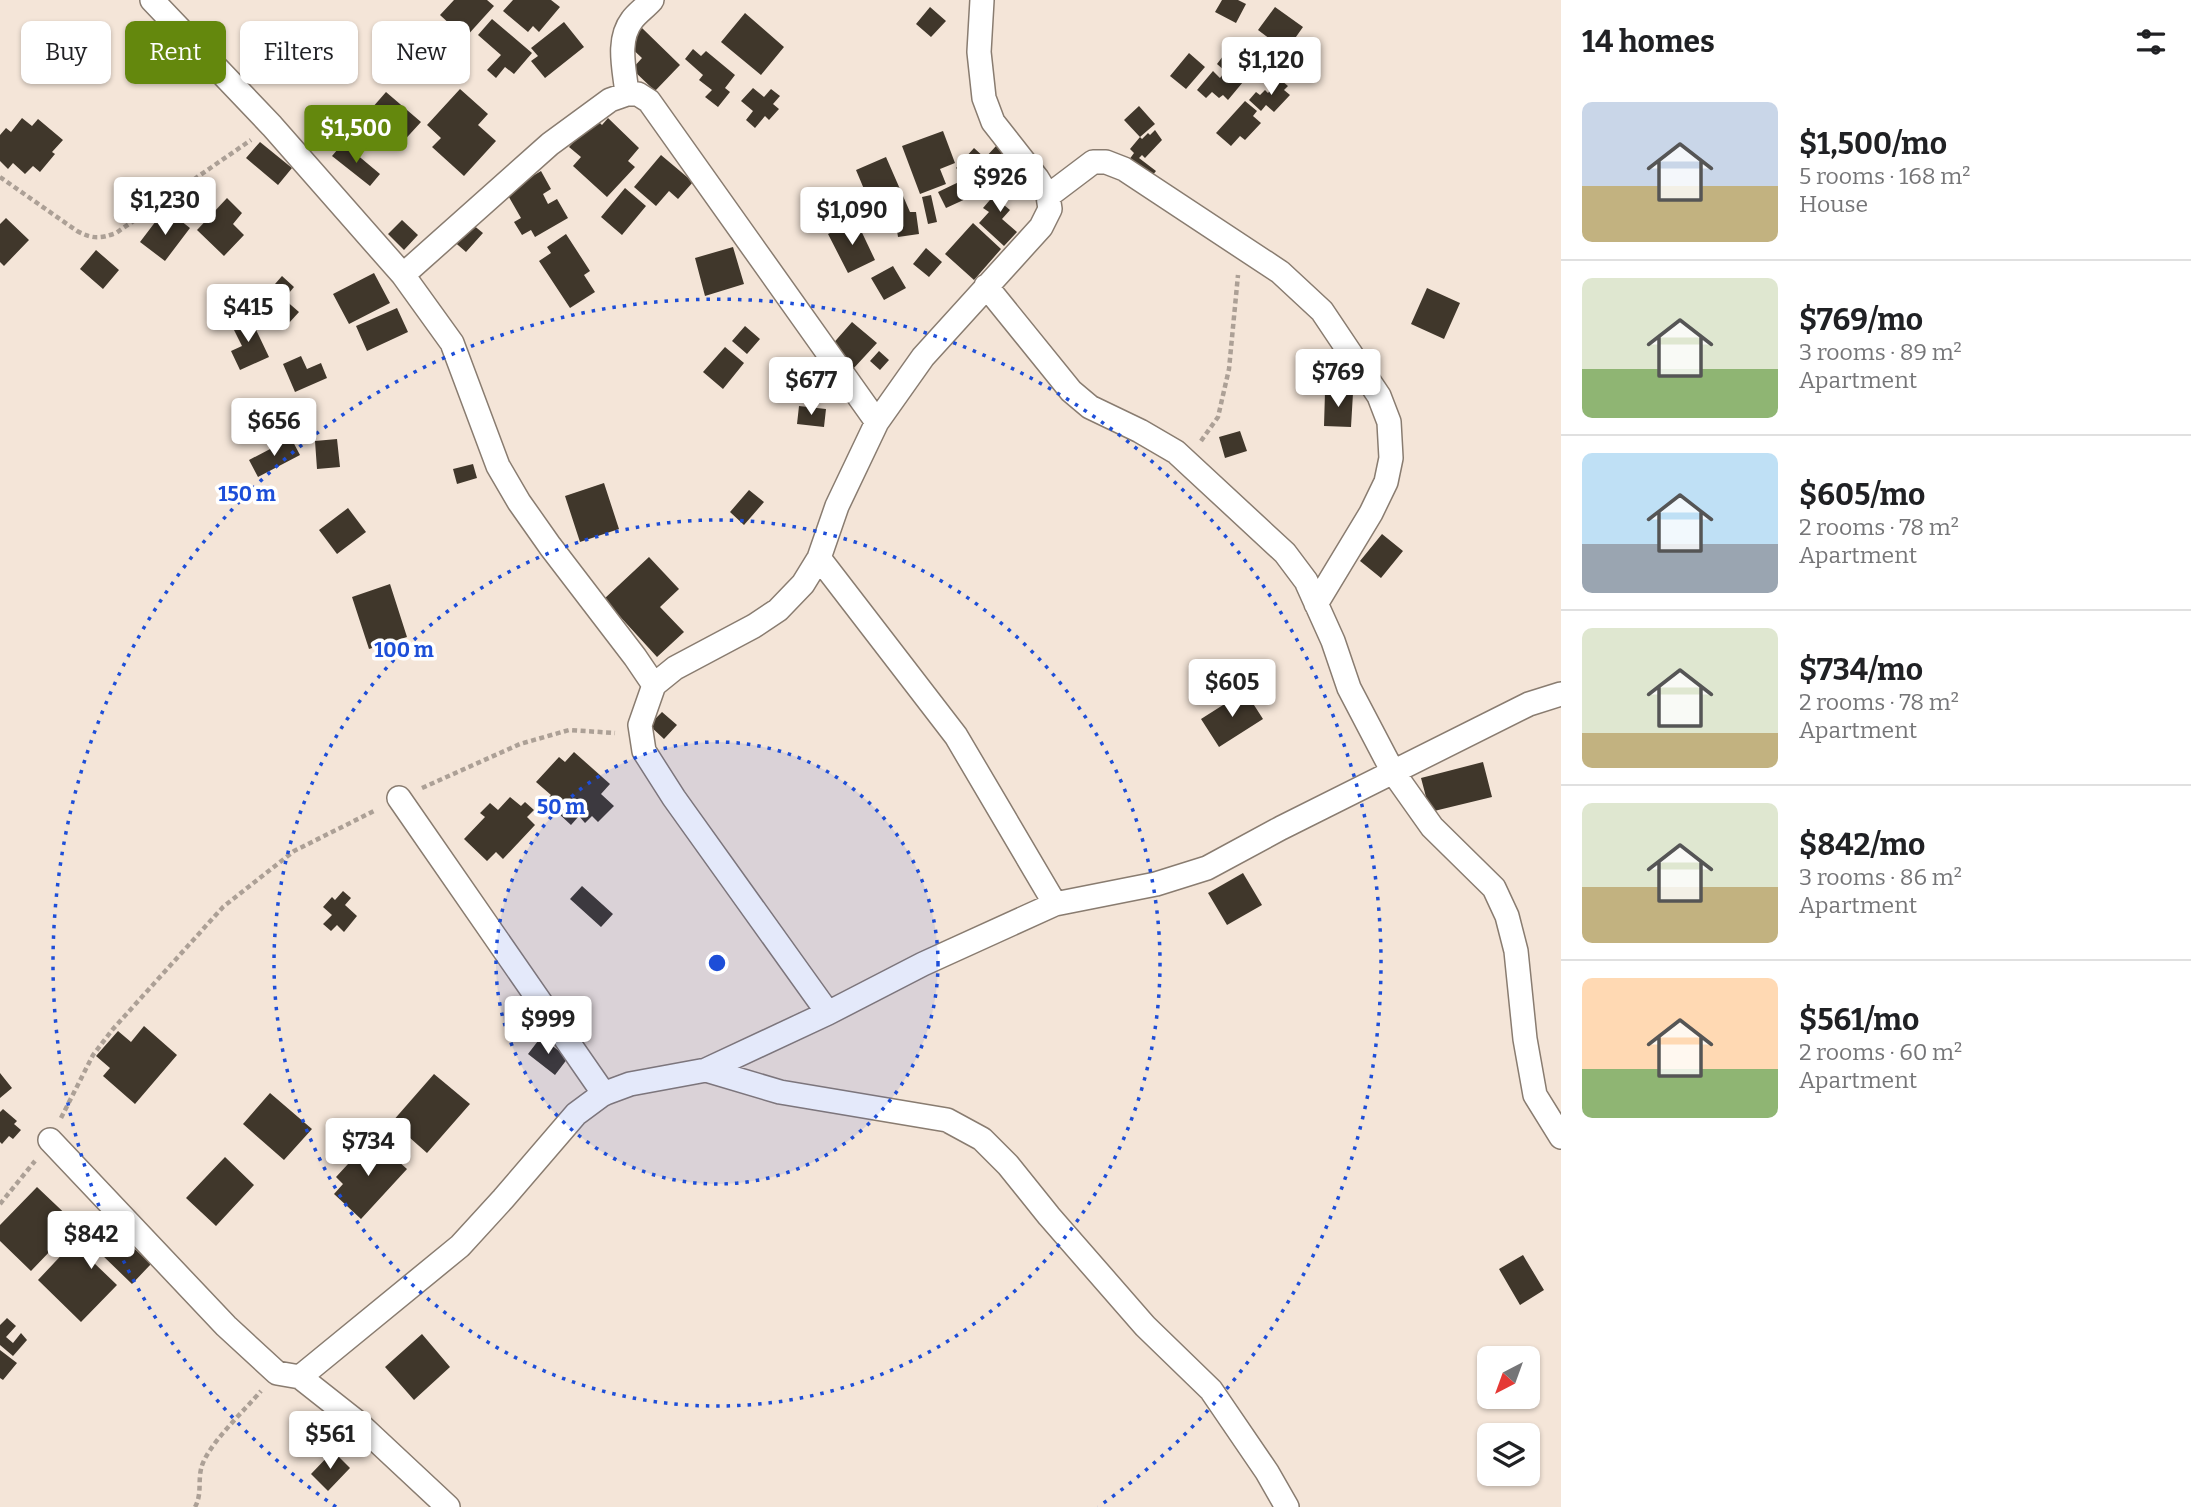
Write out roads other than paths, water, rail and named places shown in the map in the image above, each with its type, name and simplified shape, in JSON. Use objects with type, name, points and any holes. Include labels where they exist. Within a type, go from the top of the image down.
[{"type":"street","points":[[152,0],[272,126],[403,275],[452,343],[498,466],[519,502],[556,556],[654,685]]},
{"type":"street","points":[[627,94],[624,36],[631,21],[652,0]]},
{"type":"street","points":[[828,1013],[674,798],[644,751],[640,725],[654,685],[675,668],[754,626],[778,610],[803,584],[819,558],[837,506],[877,422],[923,357],[1041,227],[1050,209],[1048,196],[993,122],[984,98],[979,52],[982,0]]},
{"type":"street","points":[[403,275],[550,144],[611,100],[627,94],[638,94],[649,101],[877,422]]},
{"type":"street","points":[[1048,196],[1093,162],[1106,162],[1124,169],[1280,272],[1322,311],[1379,396],[1389,422],[1391,458],[1386,482],[1371,513],[1316,604]]},
{"type":"street","points":[[986,286],[1071,391],[1090,407],[1176,452],[1284,553],[1306,581],[1333,641],[1349,688],[1393,772],[1432,827],[1494,888],[1507,916],[1516,951],[1525,1038],[1535,1096],[1561,1137]]},
{"type":"street","points":[[819,558],[956,736],[1055,904]]},
{"type":"street","points":[[300,1377],[460,1246],[576,1114],[604,1094],[630,1084],[706,1070],[828,1013],[923,964],[1055,904],[1156,884],[1207,868],[1529,704],[1561,694]]},
{"type":"street","points":[[399,798],[604,1094]]},
{"type":"street","points":[[706,1070],[780,1092],[947,1121],[982,1139],[1008,1165],[1145,1326],[1211,1390],[1267,1472],[1287,1507]]},
{"type":"street","points":[[50,1140],[226,1326],[277,1373],[300,1377],[357,1422],[448,1507]]}]
